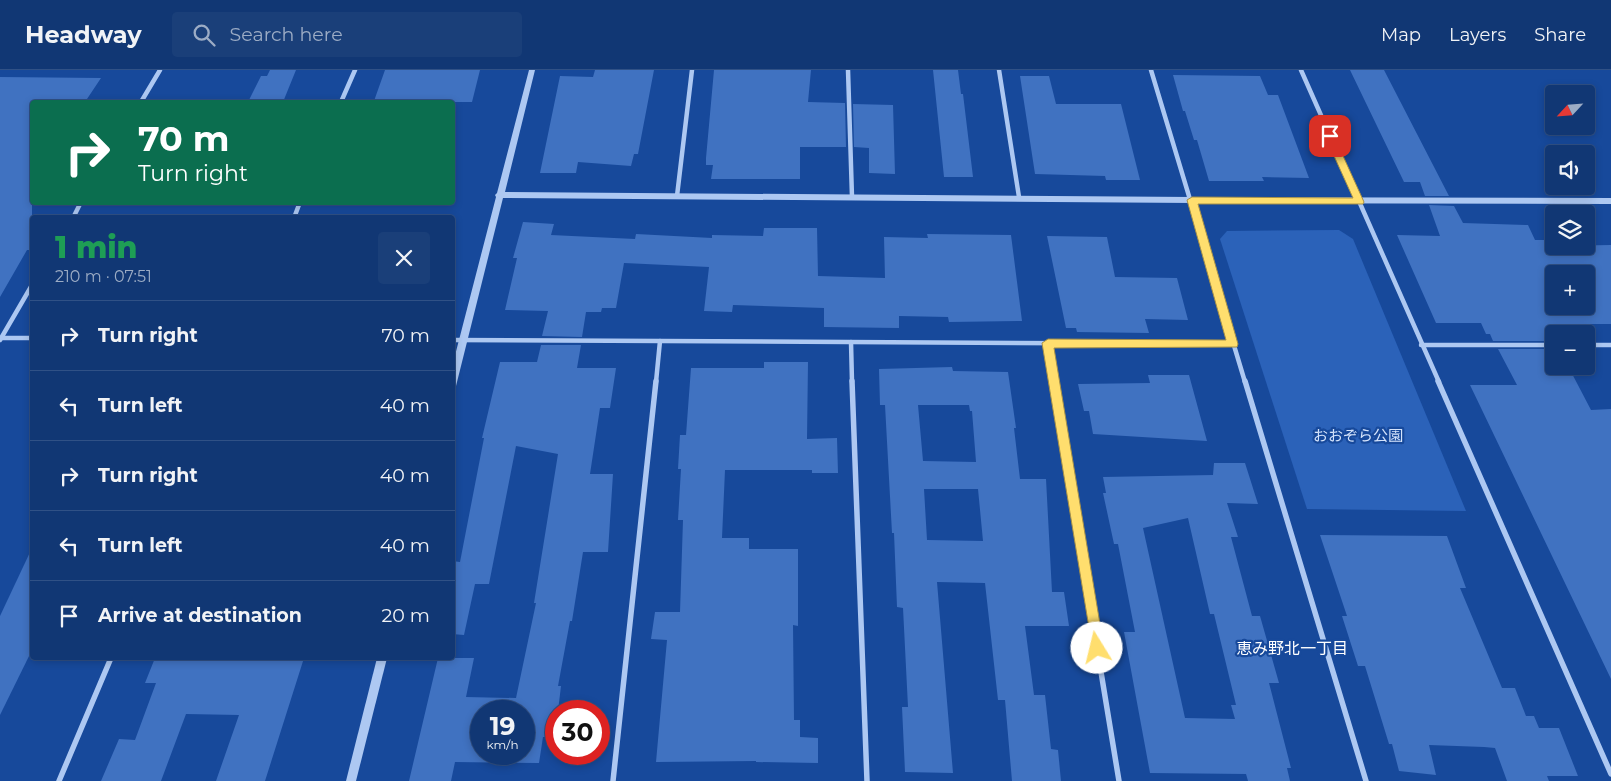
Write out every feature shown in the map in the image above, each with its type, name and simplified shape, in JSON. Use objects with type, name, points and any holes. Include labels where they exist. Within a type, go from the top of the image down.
[{"type":"street","points":[[142,100],[160,70]]},
{"type":"street","points":[[342,100],[355,70]]},
{"type":"street","points":[[455,374],[532,70]]},
{"type":"street","points":[[677,196],[692,70]]},
{"type":"street","points":[[848,70],[852,197]]},
{"type":"street","points":[[999,70],[1019,198]]},
{"type":"street","points":[[1151,70],[1192,200],[1233,344],[1366,781]]},
{"type":"street","points":[[1301,70],[1611,774]]},
{"type":"street","points":[[499,195],[1359,202],[1611,201]]},
{"type":"street","points":[[1,339],[30,288]]},
{"type":"street","points":[[1,339],[30,338]]},
{"type":"street","points":[[455,340],[1233,344]]},
{"type":"street","points":[[612,781],[660,341]]},
{"type":"street","points":[[851,342],[867,781]]},
{"type":"street","points":[[1048,343],[1119,781]]},
{"type":"street","points":[[1421,345],[1545,345]]},
{"type":"street","points":[[1595,345],[1609,345],[1611,352]]},
{"type":"street","points":[[59,781],[110,660]]},
{"type":"street","points":[[351,781],[381,660]]},
{"type":"green space","name":"おおぞら公園","points":[[1339,230],[1353,239],[1466,511],[1307,509],[1220,239],[1227,231]]},
{"type":"building","points":[[270,70],[296,70],[284,100],[249,100],[261,76],[267,76]]},
{"type":"building","points":[[385,70],[480,70],[472,102],[455,102],[455,100],[374,100]]},
{"type":"building","points":[[595,70],[654,70],[638,154],[634,154],[631,166],[578,162],[576,173],[540,173],[560,76],[593,77]]},
{"type":"building","points":[[714,70],[811,70],[808,102],[845,103],[846,147],[800,147],[800,179],[711,179],[713,165],[706,165],[706,158]]},
{"type":"building","points":[[933,70],[958,70],[961,94],[963,94],[973,177],[944,177]]},
{"type":"building","points":[[1350,70],[1384,70],[1449,196],[1425,196],[1420,182],[1404,182]]},
{"type":"building","points":[[1173,75],[1260,76],[1268,95],[1278,95],[1309,178],[1262,177],[1264,181],[1209,181],[1197,140],[1194,140],[1185,111],[1183,111]]},
{"type":"building","points":[[1020,76],[1049,76],[1056,104],[1121,104],[1140,180],[1106,180],[1105,176],[1035,174]]},
{"type":"building","points":[[0,77],[101,78],[86,100],[30,100],[30,205],[32,205],[32,215],[30,215],[30,250],[27,250],[0,297]]},
{"type":"building","points":[[853,104],[893,105],[895,174],[869,173],[869,148],[854,147]]},
{"type":"building","points":[[1429,205],[1454,206],[1463,223],[1528,225],[1535,240],[1545,240],[1545,255],[1595,255],[1595,245],[1611,245],[1611,324],[1545,325],[1545,341],[1493,341],[1490,334],[1486,334],[1481,323],[1436,323],[1397,235],[1440,236]]},
{"type":"building","points":[[523,222],[554,224],[551,235],[635,239],[636,234],[712,238],[712,235],[763,236],[764,228],[817,228],[818,276],[885,278],[884,237],[928,238],[927,234],[1011,235],[1022,321],[949,322],[948,317],[899,316],[899,328],[824,327],[824,308],[733,305],[732,312],[704,311],[709,267],[624,263],[616,308],[602,308],[601,312],[586,312],[582,337],[542,336],[548,311],[505,310],[517,258],[513,258]]},
{"type":"building","points":[[1047,236],[1107,237],[1115,277],[1177,278],[1188,320],[1145,319],[1149,333],[1077,332],[1076,328],[1066,328]]},
{"type":"building","points":[[541,345],[581,345],[577,368],[616,368],[610,408],[600,408],[590,474],[613,474],[608,552],[583,552],[572,621],[570,621],[558,686],[561,686],[559,700],[545,700],[545,737],[543,737],[539,763],[535,763],[535,700],[470,700],[470,762],[455,762],[451,781],[409,781],[438,660],[474,658],[466,697],[516,698],[536,603],[534,603],[558,454],[516,446],[489,584],[475,584],[464,635],[455,634],[455,561],[460,562],[484,438],[482,438],[500,362],[537,362]]},
{"type":"building","points":[[1498,349],[1545,349],[1545,375],[1573,375],[1591,410],[1611,409],[1611,679],[1470,385],[1517,385]]},
{"type":"building","points":[[764,362],[808,362],[807,439],[837,438],[838,473],[812,473],[812,470],[725,470],[722,538],[749,538],[749,549],[798,549],[798,626],[793,625],[794,720],[800,720],[800,737],[818,738],[818,763],[756,761],[656,762],[667,640],[651,639],[655,612],[680,612],[683,520],[678,520],[681,469],[678,469],[680,435],[686,435],[691,368],[764,368]]},
{"type":"building","points":[[952,367],[953,371],[1008,372],[1016,428],[1014,428],[1020,479],[1046,479],[1052,592],[1064,592],[1069,626],[1025,626],[1034,695],[1045,695],[1051,749],[1058,750],[1061,781],[1012,781],[1005,700],[998,700],[985,583],[937,582],[953,773],[905,772],[902,707],[908,707],[903,608],[897,607],[885,405],[880,405],[879,369]],"holes":[[[918,405],[969,405],[970,411],[972,411],[976,462],[923,461]],[[924,489],[978,489],[983,541],[927,540]]]},
{"type":"building","points":[[1148,375],[1189,375],[1207,441],[1093,434],[1089,411],[1084,411],[1078,384],[1150,383]]},
{"type":"building","points":[[1214,463],[1245,463],[1258,504],[1227,503],[1238,537],[1231,537],[1252,616],[1260,616],[1279,683],[1269,683],[1291,768],[1287,768],[1290,781],[1248,781],[1246,774],[1150,773],[1124,632],[1135,632],[1118,544],[1114,544],[1103,493],[1106,493],[1103,477],[1213,475]],"holes":[[[1188,518],[1210,614],[1214,614],[1236,705],[1231,705],[1235,719],[1185,718],[1143,528]]]},
{"type":"building","points":[[1320,535],[1447,536],[1466,588],[1460,588],[1502,688],[1515,688],[1526,716],[1534,716],[1539,728],[1559,728],[1578,776],[1547,776],[1549,781],[1507,781],[1495,748],[1429,745],[1436,775],[1399,771],[1392,744],[1389,744],[1365,666],[1358,666],[1342,616],[1347,616]]},
{"type":"building","points":[[30,552],[30,654],[0,715],[0,616]]},
{"type":"building","points":[[154,660],[303,660],[265,781],[216,781],[239,715],[186,714],[161,781],[101,781],[119,739],[135,740],[156,683],[145,683]]},
{"type":"district","name":"恵み野北一丁目","points":[[1292,648]]},
{"type":"route","points":[[1097,648],[1048,343],[1233,344],[1192,200],[1359,202],[1330,136]]}]
